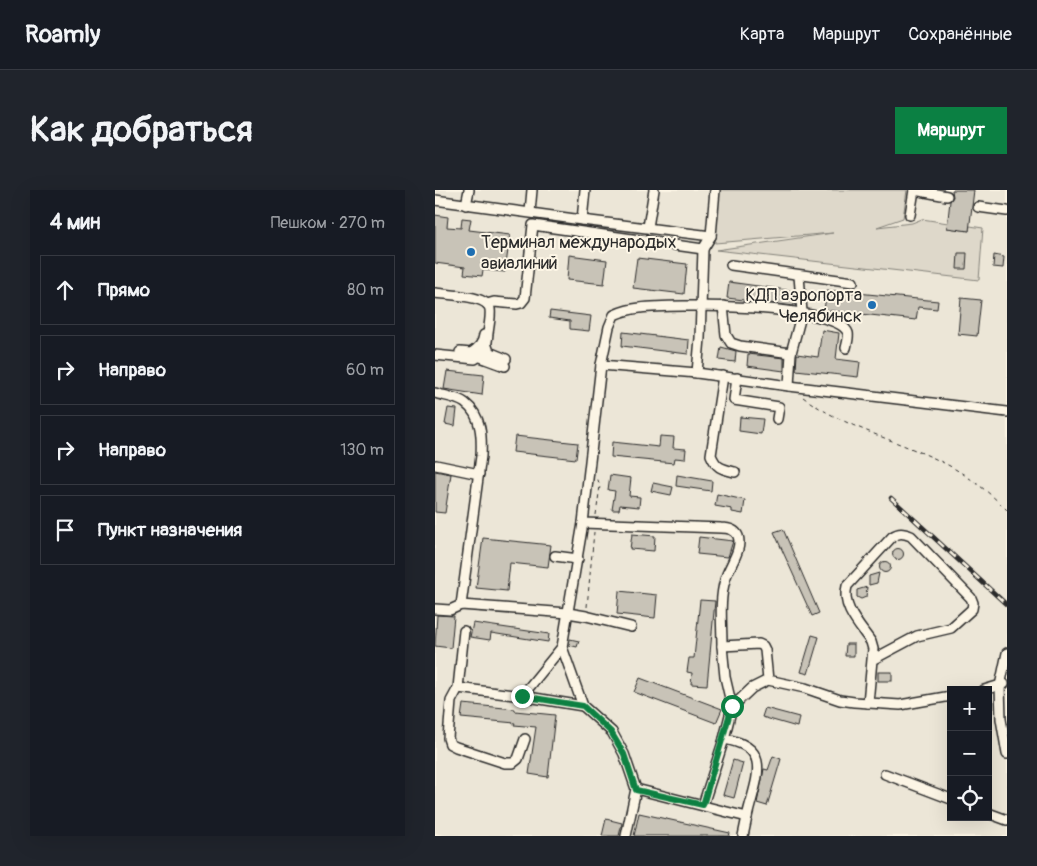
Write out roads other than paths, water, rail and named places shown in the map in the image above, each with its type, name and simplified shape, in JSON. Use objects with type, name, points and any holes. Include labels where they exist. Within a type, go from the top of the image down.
[{"type":"lane","points":[[466,205],[469,190]]},
{"type":"lane","points":[[530,212],[532,190]]},
{"type":"lane","points":[[576,190],[585,192],[582,220]]},
{"type":"lane","points":[[648,227],[653,190]]},
{"type":"lane","points":[[697,373],[702,305],[703,249],[711,236],[715,190]]},
{"type":"lane","points":[[910,215],[914,190],[947,196]]},
{"type":"lane","points":[[435,200],[711,236]]},
{"type":"lane","points":[[978,207],[1007,211]]},
{"type":"lane","points":[[487,304],[494,302],[517,304],[523,301],[533,225],[703,249]]},
{"type":"lane","points":[[731,265],[799,276],[853,282]]},
{"type":"lane","points":[[789,386],[791,353],[802,312],[799,276]]},
{"type":"lane","points":[[435,293],[480,299],[487,304],[490,311],[483,353],[475,356],[435,355]]},
{"type":"lane","points":[[435,298],[476,303],[481,306],[485,313],[485,342],[489,352],[506,362],[435,349]]},
{"type":"lane","points":[[522,696],[562,647],[583,523],[601,365],[609,327],[614,315],[625,310],[640,308],[702,305],[802,312],[835,322],[846,330],[848,334],[846,348]]},
{"type":"lane","points":[[723,306],[727,335],[731,343],[791,353]]},
{"type":"lane","points":[[601,365],[723,376],[789,386],[1007,412]]},
{"type":"lane","points":[[723,376],[711,456],[715,464],[721,469],[735,472]]},
{"type":"lane","points":[[737,378],[734,400],[779,407],[777,419]]},
{"type":"lane","points":[[435,393],[464,402],[478,418],[482,436],[479,474],[461,605]]},
{"type":"lane","points":[[436,464],[479,474]]},
{"type":"lane","points":[[583,523],[730,528],[738,536],[739,543],[725,579],[721,602],[725,677],[732,706],[724,739],[703,805]]},
{"type":"lane","points":[[868,703],[873,649],[871,642],[847,606],[845,594],[847,586],[892,537],[898,533],[904,533],[911,536],[971,598],[973,603],[972,609],[951,628],[917,636],[872,660]]},
{"type":"lane","points":[[555,556],[578,559]]},
{"type":"lane","points":[[435,609],[450,610],[461,605],[568,613],[631,627]]},
{"type":"lane","points":[[464,631],[458,688],[451,701],[448,738],[450,744],[505,763],[513,763],[518,758],[525,738]]},
{"type":"lane","points":[[722,646],[759,644],[763,646],[768,680]]},
{"type":"lane","points":[[562,647],[583,706],[611,732],[624,754],[636,790],[626,836]]},
{"type":"lane","points":[[1007,653],[1001,719],[1007,754]]},
{"type":"lane","points":[[732,706],[752,688],[768,680],[805,688],[840,700],[868,703],[900,705],[947,697]]},
{"type":"lane","points":[[458,688],[583,706]]},
{"type":"lane","points":[[724,739],[738,741],[749,747],[755,753],[758,760],[758,768],[743,836]]},
{"type":"lane","points":[[885,774],[947,797]]},
{"type":"lane","points":[[636,790],[747,817]]},
{"type":"lane","points":[[992,814],[1007,820]]},
{"type":"railway","points":[[891,498],[1007,605]]},
{"type":"place","name":"Терминал международых авиалиний","points":[[471,252]]},
{"type":"place","name":"КДП аэропорта Челябинск","points":[[872,305]]}]
